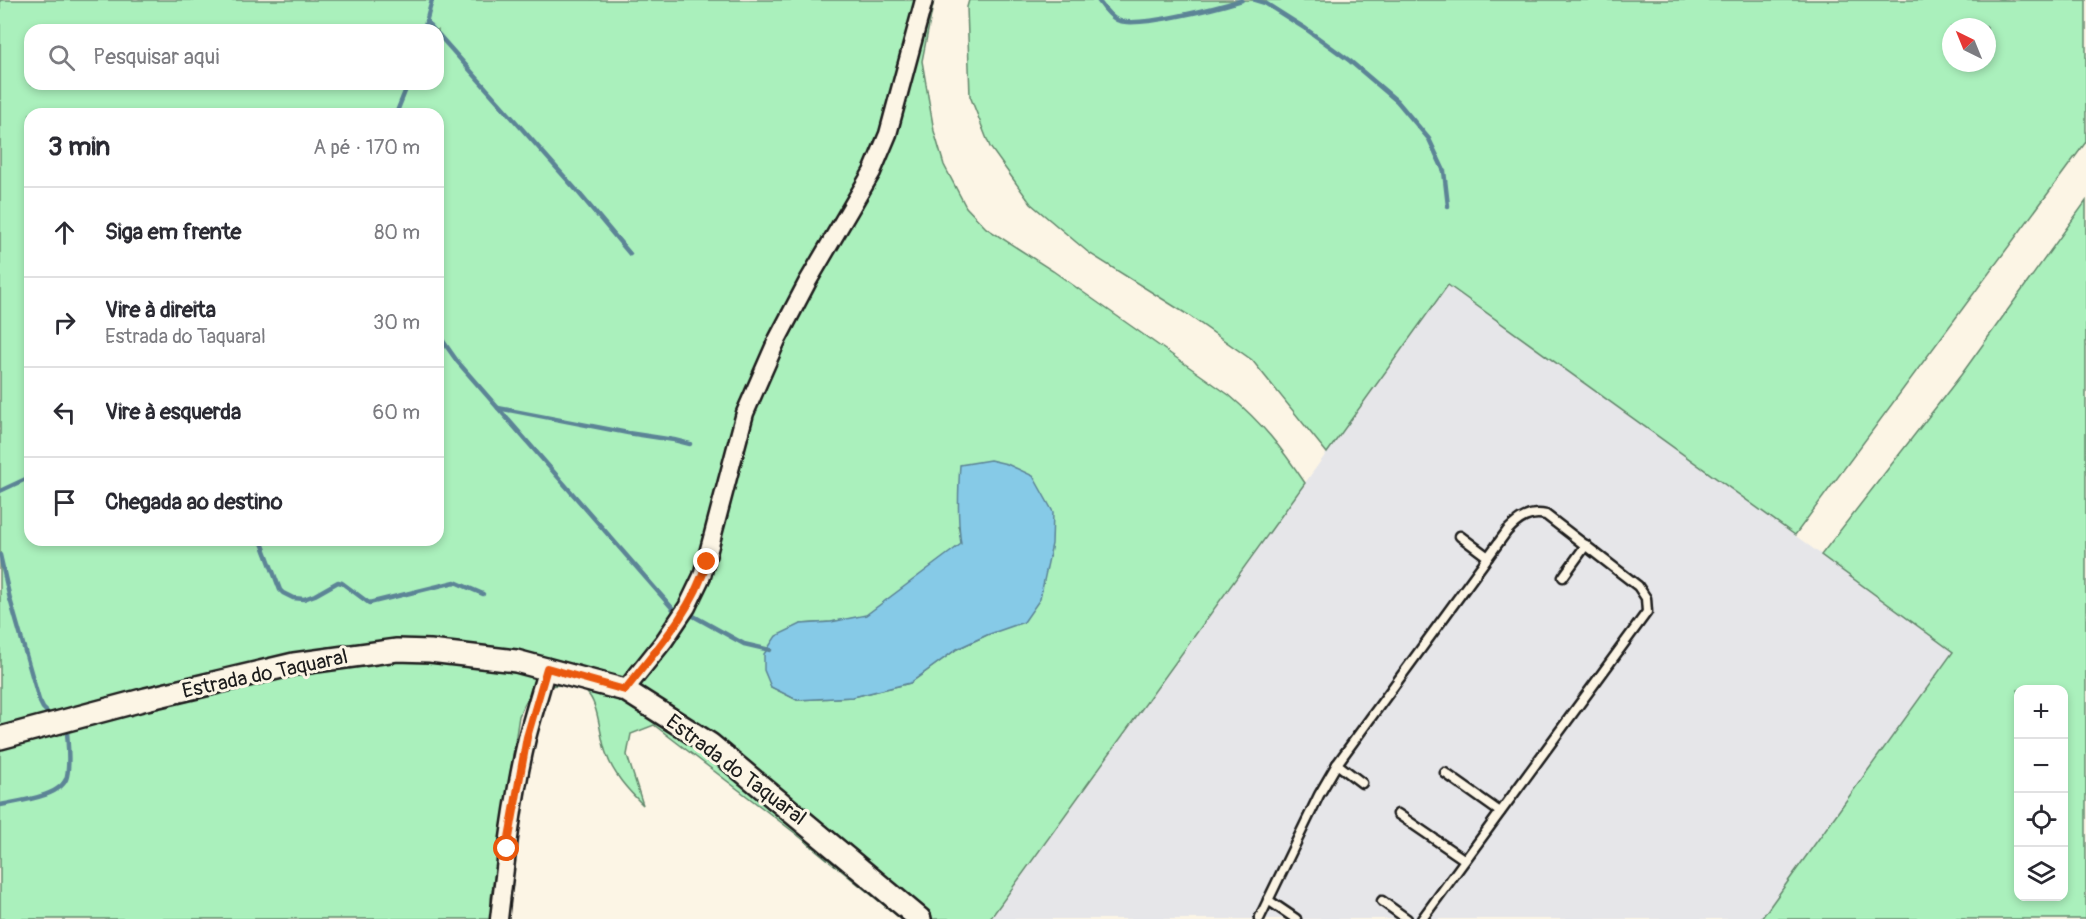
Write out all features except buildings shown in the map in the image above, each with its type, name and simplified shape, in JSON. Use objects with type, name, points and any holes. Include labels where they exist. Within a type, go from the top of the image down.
[{"type":"street","points":[[625,690],[664,641],[687,607],[702,576],[745,413],[772,350],[808,281],[872,172],[888,134],[924,0]]},
{"type":"street","name":"Estrada do Taquaral","points":[[0,738],[146,699],[294,664],[397,650],[430,651],[507,660],[547,668],[625,690],[710,744],[920,919]]},
{"type":"street","points":[[499,919],[517,786],[527,737],[547,668]]},
{"type":"lane","points":[[1259,919],[1319,795],[1337,764],[1513,524],[1519,519],[1534,514],[1551,518],[1638,586],[1646,598],[1647,612],[1422,919]]},
{"type":"lane","points":[[1461,536],[1488,557]]},
{"type":"lane","points":[[1563,577],[1586,545]]},
{"type":"lane","points":[[1337,764],[1362,783]]},
{"type":"lane","points":[[1445,773],[1500,812]]},
{"type":"lane","points":[[1398,814],[1465,860]]},
{"type":"lane","points":[[1268,900],[1296,919]]},
{"type":"lane","points":[[1382,901],[1407,919]]},
{"type":"shaded area","points":[[1448,285],[1668,442],[1954,652],[1761,919],[990,919]]},
{"type":"green space","points":[[0,0],[934,0],[922,61],[934,131],[944,165],[966,207],[986,228],[1053,271],[1229,395],[1270,436],[1305,483],[990,919],[901,919],[795,833],[654,725],[631,734],[627,755],[643,805],[632,794],[609,761],[595,707],[589,695],[579,688],[557,685],[534,692],[519,716],[491,898],[493,919],[0,919]],"holes":[[[958,525],[987,635],[957,649],[910,683],[853,697],[797,700],[771,687],[801,624],[866,616],[962,544]]]},
{"type":"green space","points":[[969,0],[2086,0],[2086,142],[1795,535],[1448,285],[1327,453],[1252,360],[1188,315],[1089,253],[1031,204],[990,147],[970,96],[967,7]]},
{"type":"green space","points":[[2086,201],[2086,919],[1761,919],[1953,652],[1821,555],[1961,375]]},
{"type":"water","points":[[990,460],[1007,464],[1033,476],[1053,512],[1052,544],[1040,599],[1024,622],[957,649],[910,683],[853,697],[797,700],[771,687],[764,670],[764,654],[776,636],[801,624],[831,622],[866,615],[961,544],[958,505],[960,465]]},
{"type":"waterway","points":[[426,24],[432,0]]},
{"type":"waterway","points":[[1098,0],[1114,18],[1127,22],[1178,16],[1242,0]]},
{"type":"waterway","points":[[1255,0],[1265,3],[1306,29],[1350,61],[1397,101],[1429,139],[1444,171],[1448,206]]},
{"type":"waterway","points":[[426,21],[429,24]]},
{"type":"waterway","points":[[444,41],[630,254]]},
{"type":"waterway","points":[[398,108],[406,90]]},
{"type":"waterway","points":[[444,343],[457,361],[673,609],[680,611]]},
{"type":"waterway","points":[[498,408],[690,444]]},
{"type":"waterway","points":[[0,491],[24,480]]},
{"type":"waterway","points":[[263,546],[280,590],[293,598],[304,599],[338,582],[369,603],[455,582],[483,594]]},
{"type":"waterway","points":[[0,555],[39,700],[53,718]]},
{"type":"waterway","points":[[688,613],[744,644],[770,650]]},
{"type":"waterway","points":[[0,805],[39,797],[57,789],[64,783],[69,760],[67,732],[63,728]]},
{"type":"route","points":[[507,849],[527,737],[547,668],[625,690],[664,641],[687,607],[707,562]]}]
